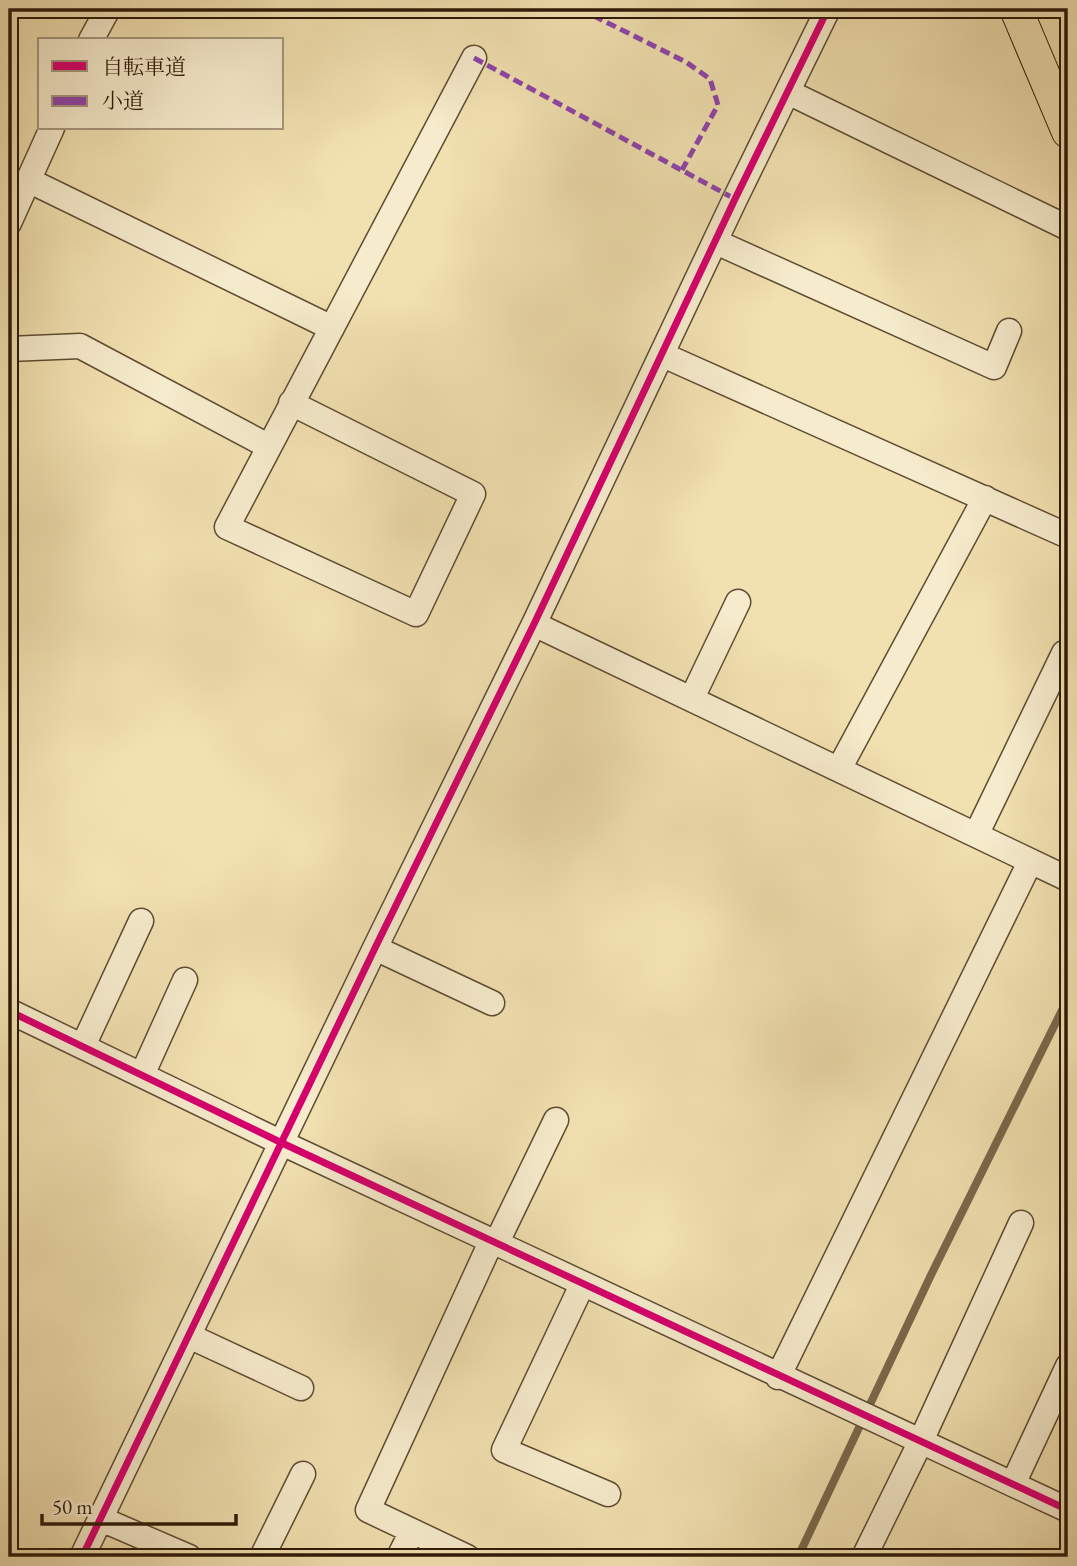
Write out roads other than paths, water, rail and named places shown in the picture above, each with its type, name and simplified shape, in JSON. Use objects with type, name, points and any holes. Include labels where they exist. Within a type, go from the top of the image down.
[{"type":"main road","points":[[1016,9],[1068,132]]},
{"type":"street","points":[[92,38],[107,9]]},
{"type":"street","points":[[82,1557],[534,624],[828,9]]},
{"type":"street","points":[[291,403],[473,494],[416,614],[227,527],[268,446],[474,58]]},
{"type":"street","points":[[788,92],[1068,228]]},
{"type":"street","points":[[9,223],[50,130]]},
{"type":"street","points":[[28,180],[332,328]]},
{"type":"street","points":[[716,242],[994,367],[1009,331]]},
{"type":"street","points":[[9,349],[80,346],[268,446]]},
{"type":"street","points":[[663,355],[1068,536]]},
{"type":"street","points":[[839,769],[985,498]]},
{"type":"street","points":[[692,698],[738,603]]},
{"type":"street","points":[[534,624],[1030,862],[1066,874]]},
{"type":"street","points":[[976,835],[1064,653]]},
{"type":"street","points":[[778,1377],[1030,862]]},
{"type":"street","points":[[83,1046],[141,921]]},
{"type":"street","points":[[375,948],[492,1003]]},
{"type":"street","points":[[142,1075],[185,980]]},
{"type":"street","points":[[9,1012],[778,1377],[1068,1510]]},
{"type":"street","points":[[467,1557],[368,1510],[494,1243],[556,1120]]},
{"type":"street","points":[[864,1557],[920,1443],[1021,1223]]},
{"type":"street","points":[[582,1284],[504,1450],[608,1493]]},
{"type":"street","points":[[189,1336],[301,1388]]},
{"type":"street","points":[[1013,1483],[1068,1366]]},
{"type":"street","points":[[262,1557],[303,1474]]},
{"type":"street","points":[[101,1519],[189,1557]]},
{"type":"street","points":[[399,1557],[412,1531]]},
{"type":"waterway","points":[[798,1557],[931,1275],[1068,998]]}]
